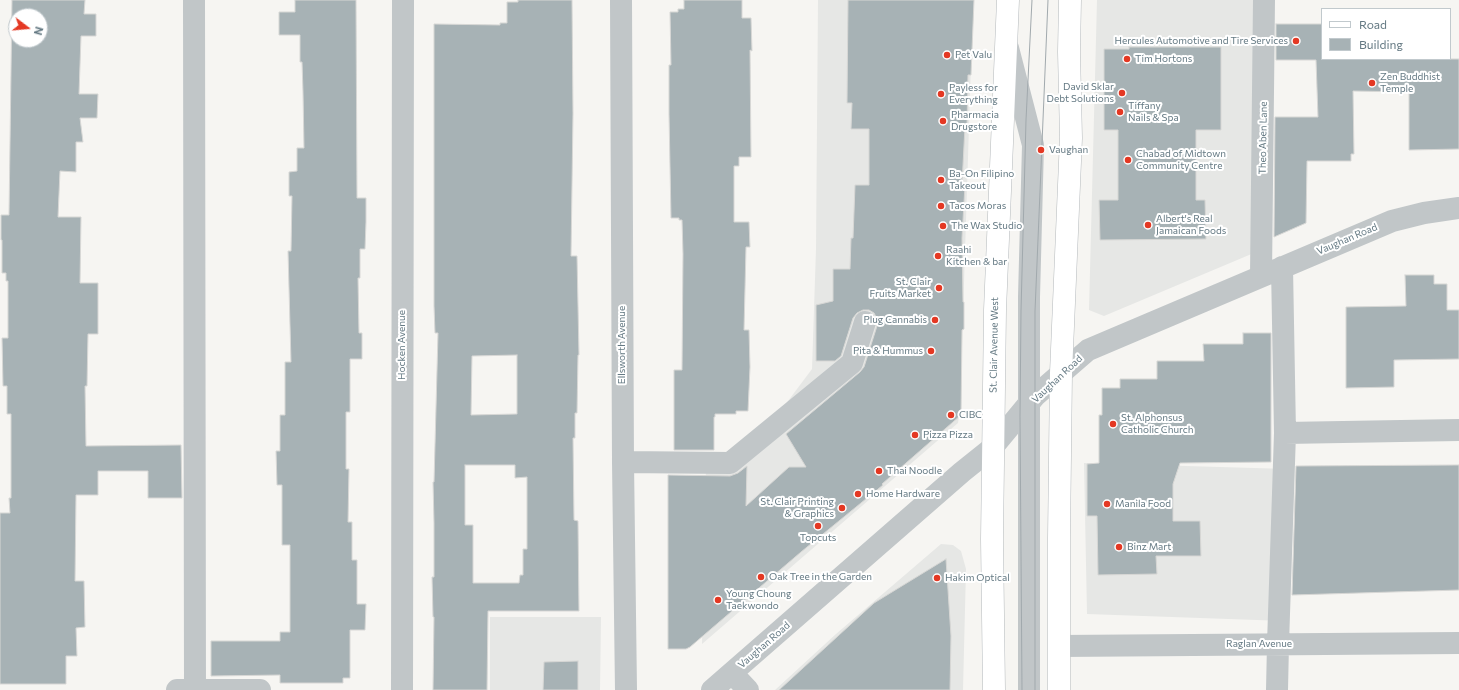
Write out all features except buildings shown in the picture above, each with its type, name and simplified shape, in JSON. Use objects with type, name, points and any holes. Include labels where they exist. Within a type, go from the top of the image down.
[{"type":"main road","name":"St. Clair Avenue West","points":[[994,690],[992,448],[995,310],[1008,0]]},
{"type":"main road","points":[[1059,690],[1061,373],[1071,138],[1069,52],[1070,0]]},
{"type":"street","points":[[194,0],[186,690],[260,690]]},
{"type":"street","name":"Hocken Avenue","points":[[402,690],[403,0]]},
{"type":"street","name":"Ellsworth Avenue","points":[[621,0],[622,462],[626,690]]},
{"type":"street","name":"Theo Aben Lane","points":[[1261,275],[1264,0]]},
{"type":"street","points":[[1007,41],[1033,145],[1029,297],[1029,690]]},
{"type":"street","name":"Vaughan Road","points":[[712,690],[962,472],[992,448],[1035,396],[1088,350],[1261,275],[1392,221],[1424,212],[1459,208]]},
{"type":"street","points":[[1278,690],[1278,644],[1285,433],[1282,267]]},
{"type":"street","points":[[622,462],[730,463],[852,363],[865,322]]},
{"type":"street","points":[[1285,433],[1459,430]]},
{"type":"street","name":"Raglan Avenue","points":[[1059,646],[1459,643]]},
{"type":"street","points":[[732,673],[748,690]]},
{"type":"shaded area","points":[[818,0],[973,0],[960,409],[958,423],[702,644],[706,467],[776,417],[812,369],[816,249]]},
{"type":"shaded area","points":[[1097,0],[1260,0],[1261,250],[1104,316],[1089,310]]},
{"type":"shaded area","points":[[1084,463],[1288,469],[1285,621],[1087,614]]},
{"type":"shaded area","points":[[941,544],[953,545],[961,551],[966,569],[963,690],[775,690],[836,634]]},
{"type":"shaded area","points":[[490,617],[601,617],[600,690],[490,690]]},
{"type":"tram line","points":[[1022,690],[1020,416],[1021,311],[1026,120],[1032,0]]},
{"type":"tram line","points":[[1035,690],[1035,311],[1048,0]]},
{"type":"place","name":"Hercules Automotive and Tire Services","points":[[1296,41]]},
{"type":"place","name":"Pet Valu","points":[[947,55]]},
{"type":"place","name":"Tim Hortons","points":[[1127,59]]},
{"type":"place","name":"Zen Buddhist Temple","points":[[1372,83]]},
{"type":"place","name":"David Sklar Debt Solutions","points":[[1122,93]]},
{"type":"place","name":"Payless for Everything","points":[[941,94]]},
{"type":"place","name":"Tiffany Nails & Spa","points":[[1120,112]]},
{"type":"place","name":"Pharmacia Drugstore","points":[[943,121]]},
{"type":"place","name":"Vaughan","points":[[1041,150]]},
{"type":"place","name":"Chabad of Midtown Community Centre","points":[[1128,160]]},
{"type":"place","name":"Ba-On Filipino Takeout","points":[[941,180]]},
{"type":"place","name":"Tacos Moras","points":[[941,206]]},
{"type":"place","name":"Albert's Real Jamaican Foods","points":[[1148,225]]},
{"type":"place","name":"The Wax Studio","points":[[943,226]]},
{"type":"place","name":"Raahi Kitchen & bar","points":[[938,256]]},
{"type":"place","name":"St. Clair Fruits Market","points":[[939,288]]},
{"type":"place","name":"Plug Cannabis","points":[[935,320]]},
{"type":"place","name":"Pita & Hummus","points":[[931,351]]},
{"type":"place","name":"CIBC","points":[[951,415]]},
{"type":"place","name":"St. Alphonsus Catholic Church","points":[[1113,424]]},
{"type":"place","name":"Pizza Pizza","points":[[915,435]]},
{"type":"place","name":"Thai Noodle","points":[[879,471]]},
{"type":"place","name":"Home Hardware","points":[[858,494]]},
{"type":"place","name":"Manila Food","points":[[1107,504]]},
{"type":"place","name":"St. Clair Printing & Graphics","points":[[842,508]]},
{"type":"place","name":"Topcuts","points":[[818,526]]},
{"type":"place","name":"Binz Mart","points":[[1119,547]]},
{"type":"place","name":"Oak Tree in the Garden","points":[[761,577]]},
{"type":"place","name":"Hakim Optical","points":[[937,578]]},
{"type":"place","name":"Young Choung Taekwondo","points":[[718,600]]}]
